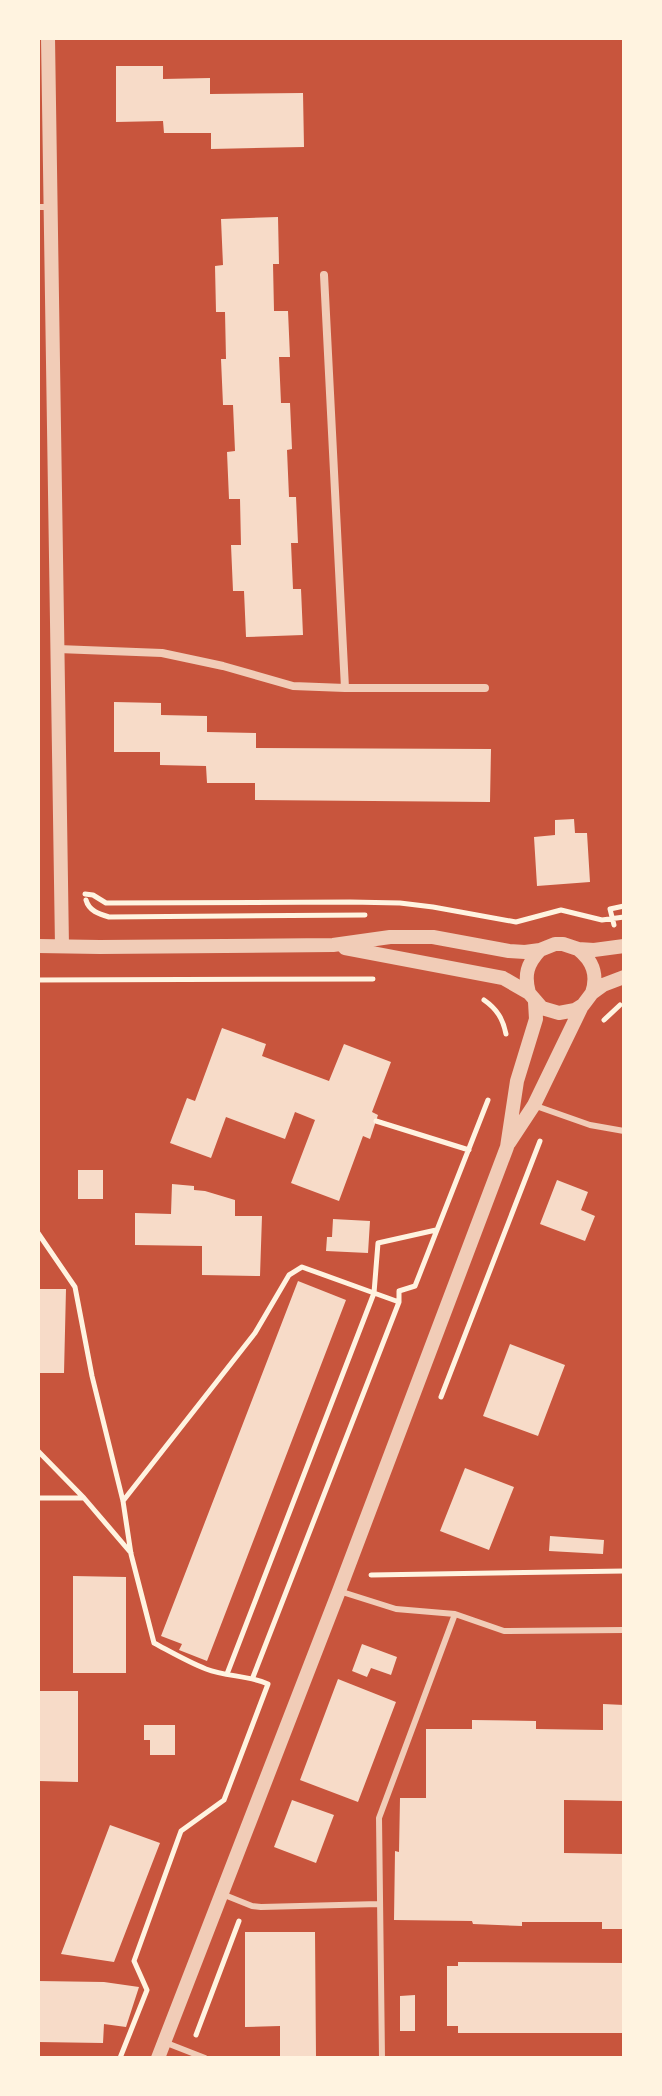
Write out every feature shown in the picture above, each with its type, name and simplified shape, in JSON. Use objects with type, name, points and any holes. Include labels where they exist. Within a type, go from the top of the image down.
[{"type":"street","points":[[48,38],[44,207],[58,649],[62,946]]},
{"type":"street","points":[[324,275],[345,688]]},
{"type":"street","points":[[58,649],[162,653],[293,686],[485,688]]},
{"type":"street","points":[[38,946],[333,945],[390,937],[433,937],[509,951],[540,950],[555,944],[594,950],[624,946]]},
{"type":"street","points":[[333,945],[503,978],[542,1008],[559,1013],[575,1010],[603,985],[624,977]]},
{"type":"street","points":[[158,2058],[507,1147],[534,1105],[595,984],[595,973],[586,955],[578,949]]},
{"type":"street","points":[[507,1147],[517,1081],[536,1019],[526,982],[527,970],[540,950]]},
{"type":"lane","points":[[534,1105],[590,1125],[624,1131]]},
{"type":"lane","points":[[339,1591],[396,1609],[455,1614],[504,1631],[624,1630]]},
{"type":"lane","points":[[382,2058],[379,1818],[455,1614]]},
{"type":"lane","points":[[222,1894],[261,1907],[379,1904]]},
{"type":"lane","points":[[164,2042],[205,2058]]},
{"type":"path","points":[[62,894],[93,895],[106,903],[400,903],[516,922],[561,910],[602,920],[624,917]]},
{"type":"path","points":[[38,980],[379,979]]},
{"type":"path","points":[[480,997],[492,1005],[501,1017],[507,1045],[526,1051]]},
{"type":"path","points":[[253,1677],[399,1302],[399,1291],[415,1286],[490,1095]]},
{"type":"path","points":[[439,1401],[552,1112]]},
{"type":"path","points":[[376,1121],[469,1150]]},
{"type":"path","points":[[227,1674],[374,1293],[378,1243],[437,1230]]},
{"type":"path","points":[[38,1233],[75,1287],[92,1376],[123,1501],[131,1554],[154,1643],[207,1669],[253,1677],[268,1684],[224,1800],[181,1831],[134,1961],[147,1990],[120,2058]]},
{"type":"path","points":[[123,1501],[255,1333],[289,1275],[302,1267],[399,1302]]},
{"type":"path","points":[[38,1451],[84,1498],[131,1554]]},
{"type":"path","points":[[38,1498],[84,1498]]},
{"type":"path","points":[[377,1560],[371,1575],[624,1571]]},
{"type":"building","points":[[116,66],[163,66],[163,79],[210,78],[210,94],[303,93],[304,147],[211,149],[211,133],[164,133],[163,121],[116,122]]},
{"type":"building","points":[[278,217],[279,264],[273,264],[274,311],[288,311],[290,357],[279,357],[281,403],[290,403],[292,449],[287,450],[289,497],[296,497],[298,543],[291,543],[293,589],[301,589],[303,635],[246,637],[244,591],[233,591],[231,545],[241,545],[240,499],[229,499],[227,452],[235,451],[233,405],[223,405],[221,359],[226,359],[225,312],[216,312],[215,266],[223,265],[221,219]]},
{"type":"building","points":[[114,702],[161,703],[161,715],[207,716],[207,732],[256,733],[256,748],[491,749],[490,802],[255,800],[255,783],[207,783],[206,766],[160,765],[160,752],[114,752]]},
{"type":"building","points":[[574,819],[575,833],[587,833],[590,882],[537,886],[534,837],[555,835],[555,820]]},
{"type":"building","points":[[222,1028],[266,1044],[262,1056],[329,1081],[344,1044],[391,1062],[372,1112],[378,1115],[370,1139],[363,1136],[339,1201],[291,1183],[315,1120],[295,1112],[285,1139],[226,1117],[211,1158],[170,1143],[187,1098],[195,1101]]},
{"type":"building","points":[[78,1170],[103,1170],[103,1199],[78,1199]]},
{"type":"building","points":[[557,1180],[588,1192],[581,1210],[595,1216],[585,1241],[540,1224]]},
{"type":"building","points":[[172,1184],[194,1186],[194,1190],[235,1200],[235,1216],[262,1216],[260,1276],[202,1275],[202,1246],[135,1245],[135,1213],[171,1214]]},
{"type":"building","points":[[333,1219],[370,1221],[368,1253],[326,1251],[327,1237],[332,1237]]},
{"type":"building","points":[[298,1281],[346,1300],[207,1661],[179,1650],[182,1644],[161,1636]]},
{"type":"building","points":[[38,1289],[66,1289],[64,1373],[38,1373]]},
{"type":"building","points":[[510,1344],[565,1365],[538,1436],[483,1416]]},
{"type":"building","points":[[465,1468],[514,1487],[489,1550],[440,1531]]},
{"type":"building","points":[[550,1536],[604,1540],[603,1554],[549,1551]]},
{"type":"building","points":[[73,1576],[126,1577],[126,1673],[73,1673]]},
{"type":"building","points":[[362,1644],[397,1657],[391,1675],[371,1668],[367,1677],[352,1671]]},
{"type":"building","points":[[338,1679],[396,1702],[358,1802],[300,1780]]},
{"type":"building","points":[[38,1691],[78,1691],[78,1782],[38,1781]]},
{"type":"building","points":[[603,1704],[624,1705],[624,1801],[564,1800],[564,1853],[624,1854],[624,1929],[602,1929],[602,1922],[522,1922],[522,1926],[473,1924],[472,1921],[394,1920],[400,1798],[426,1798],[426,1729],[472,1729],[472,1720],[536,1721],[536,1729],[603,1730]]},
{"type":"building","points":[[144,1725],[175,1725],[175,1755],[150,1755],[150,1740],[144,1740]]},
{"type":"building","points":[[292,1800],[334,1815],[316,1863],[274,1847]]},
{"type":"building","points":[[110,1825],[160,1843],[114,1962],[61,1954]]},
{"type":"building","points":[[245,1932],[315,1932],[316,2058],[280,2058],[280,2026],[245,2027]]},
{"type":"building","points":[[458,1962],[624,1963],[624,2033],[458,2033],[458,2026],[447,2026],[447,1966],[458,1966]]},
{"type":"building","points":[[38,1981],[104,1982],[139,1987],[126,2027],[104,2024],[103,2043],[38,2042]]},
{"type":"building","points":[[415,1995],[415,2031],[400,2031],[400,1996]]}]
